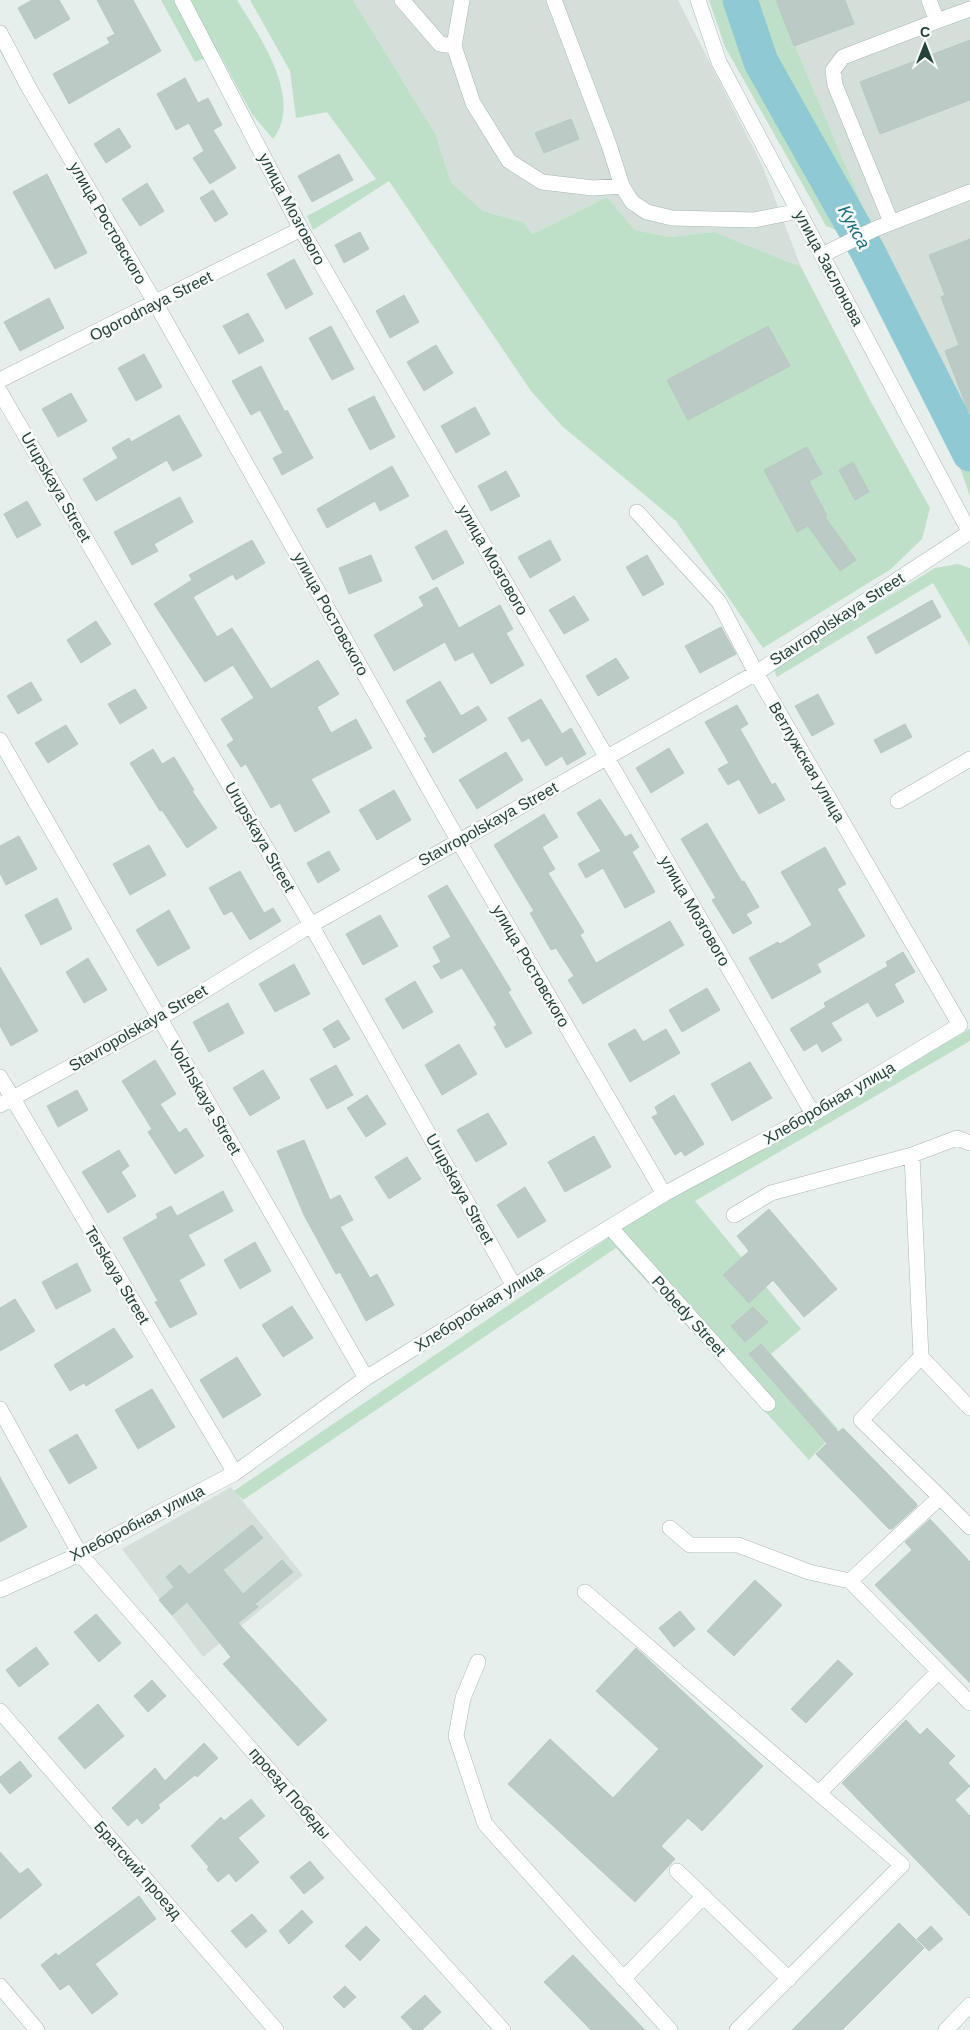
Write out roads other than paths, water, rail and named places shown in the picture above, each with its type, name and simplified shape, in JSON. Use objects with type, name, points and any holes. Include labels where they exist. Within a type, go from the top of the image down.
[{"type":"street","name":"улица Мозгового","points":[[182,0],[301,229],[813,1114]]},
{"type":"street","points":[[402,0],[440,44],[454,46]]},
{"type":"street","points":[[462,0],[454,46],[473,103],[508,161],[542,182],[593,188],[622,186]]},
{"type":"street","points":[[554,0],[609,145],[622,186],[632,202],[647,212],[672,218],[754,220],[799,211]]},
{"type":"street","name":"улица Заслонова","points":[[698,0],[720,62],[970,532]]},
{"type":"street","points":[[929,0],[937,21]]},
{"type":"street","points":[[891,222],[835,85],[833,70],[842,57],[970,8]]},
{"type":"street","name":"улица Ростовского","points":[[0,33],[29,88],[156,304],[458,840],[664,1194]]},
{"type":"street","points":[[822,255],[891,222],[970,192]]},
{"type":"street","name":"Ogorodnaya Street","points":[[0,380],[156,304],[301,229]]},
{"type":"street","name":"Urupskaya Street","points":[[0,392],[311,925],[514,1286]]},
{"type":"street","name":"Ветлужская улица","points":[[637,512],[719,602],[756,674],[960,1025]]},
{"type":"street","name":"Stavropolskaya Street","points":[[6,1102],[160,1018],[311,925],[458,840],[756,674],[970,532]]},
{"type":"street","name":"Volzhskaya Street","points":[[0,740],[366,1378]]},
{"type":"street","points":[[898,801],[970,759]]},
{"type":"street","name":"Хлеборобная улица","points":[[0,1590],[80,1554],[235,1474],[366,1378],[514,1286],[664,1194],[813,1114],[960,1025]]},
{"type":"street","name":"Terskaya Street","points":[[0,1077],[6,1102],[235,1474]]},
{"type":"street","points":[[734,1215],[771,1193],[912,1155],[957,1138],[970,1143]]},
{"type":"street","points":[[912,1155],[921,1357],[970,1408]]},
{"type":"street","name":"Pobedy Street","points":[[610,1227],[768,1404]]},
{"type":"street","points":[[921,1357],[861,1420],[970,1527]]},
{"type":"street","name":"проезд Победы","points":[[0,1409],[80,1554],[304,1810],[502,2030]]},
{"type":"street","points":[[850,1581],[940,1497]]},
{"type":"street","points":[[670,1528],[690,1544],[738,1545],[809,1572],[850,1581],[970,1703]]},
{"type":"street","points":[[584,1592],[902,1865],[738,2030]]},
{"type":"street","points":[[478,1662],[463,1698],[456,1736],[485,1824],[623,1980],[670,2030]]},
{"type":"street","points":[[819,1793],[939,1671]]},
{"type":"street","name":"Братский проезд","points":[[0,1711],[276,2030]]},
{"type":"street","points":[[677,1871],[789,1979]]},
{"type":"street","points":[[623,1980],[704,1896]]},
{"type":"street","points":[[0,1986],[37,2030]]},
{"type":"street","points":[[946,2030],[970,2005]]},
{"type":"waterway","name":"Кукса","points":[[740,0],[761,62],[868,252],[970,454]]}]
